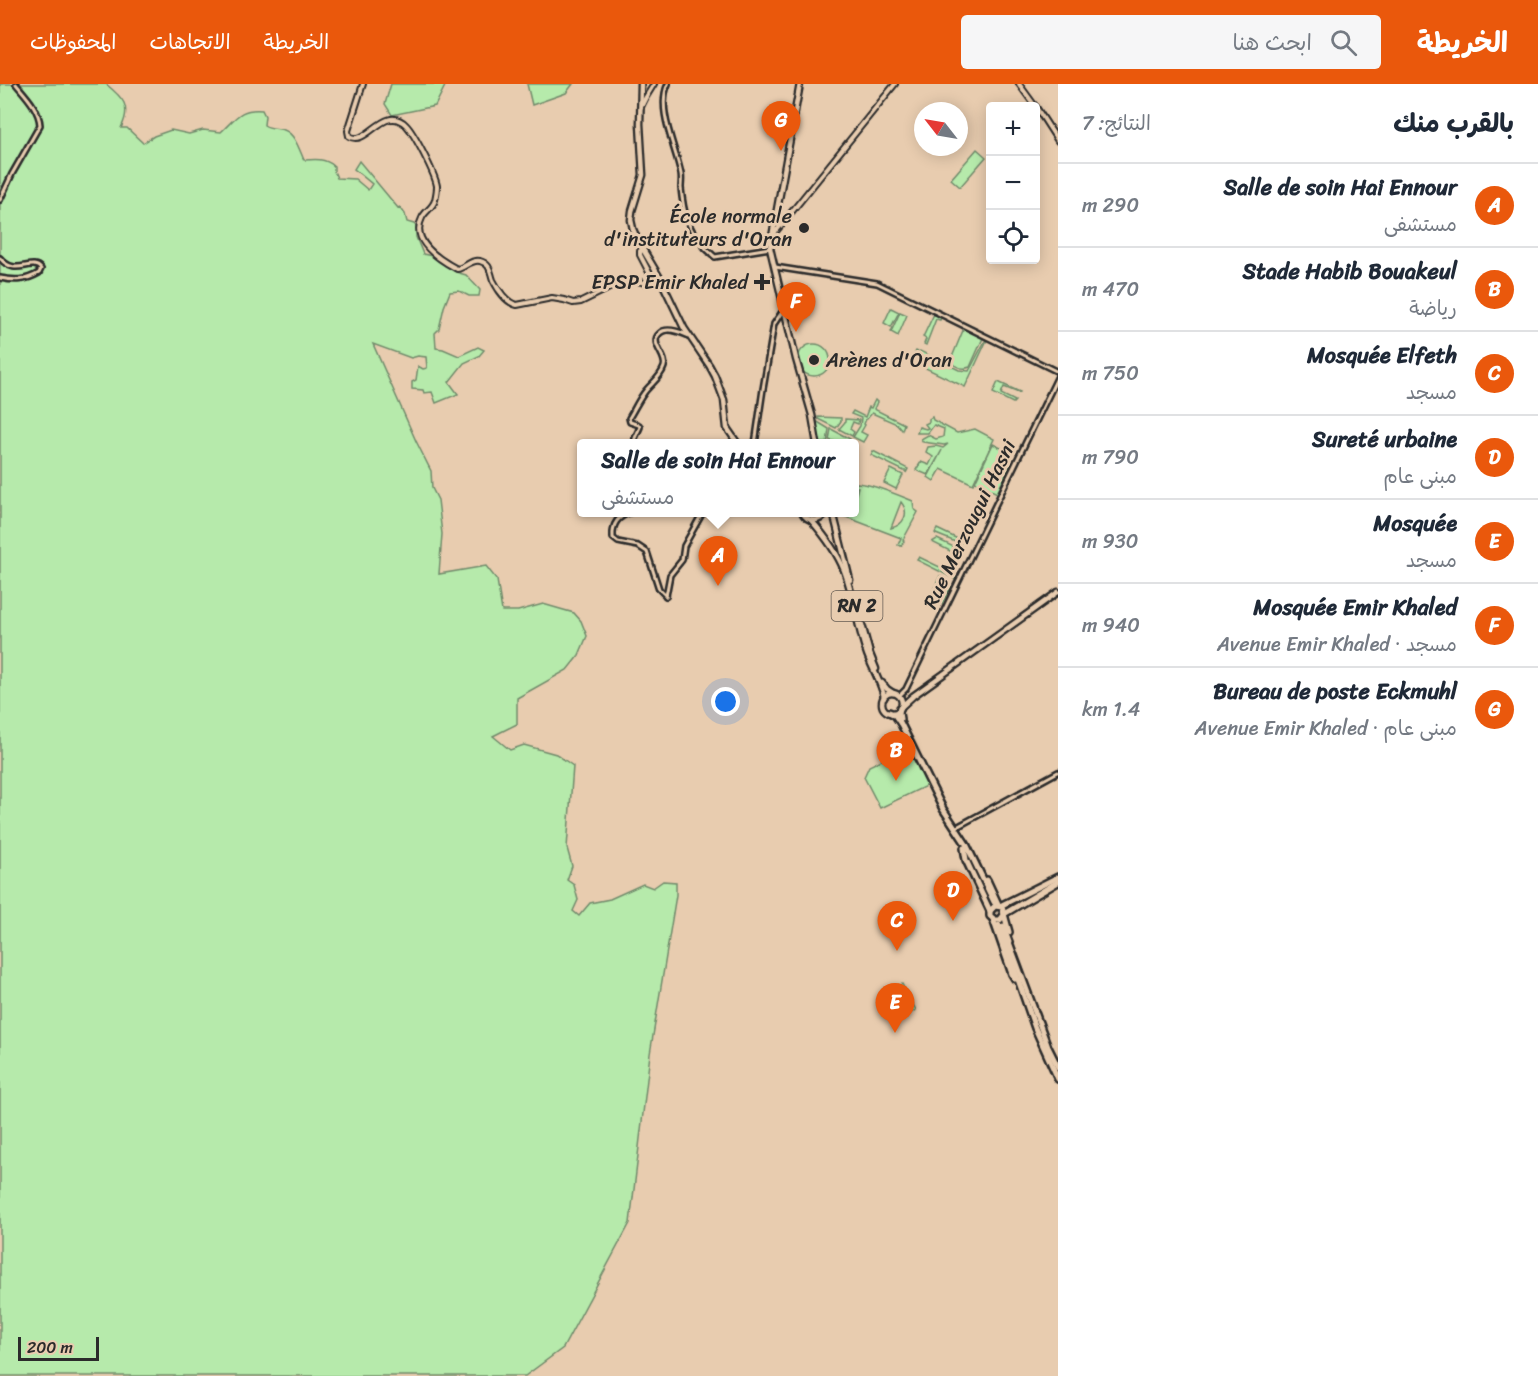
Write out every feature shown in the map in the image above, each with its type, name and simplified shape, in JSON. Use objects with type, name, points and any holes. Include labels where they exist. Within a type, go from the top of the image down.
[{"type":"highway","points":[[901,707],[899,715],[901,724]]},
{"type":"highway","points":[[889,712],[895,715],[901,724],[943,809],[965,846],[974,854],[995,904],[990,915],[1012,974],[1021,982],[1058,1066]]},
{"type":"highway","points":[[965,846],[966,860],[995,904],[1004,910],[1004,918],[1035,1028],[1058,1079]]},
{"type":"highway","points":[[995,904],[1008,902],[1058,876]]},
{"type":"highway","points":[[993,919],[1004,918],[1058,882]]},
{"type":"main road","points":[[363,84],[348,131],[349,135],[354,139],[360,139],[379,124],[390,120],[400,120],[408,126],[426,160],[437,189],[434,204],[420,222],[423,244],[457,269],[472,262],[479,261],[486,264],[491,270],[496,285],[511,303],[517,305],[552,298],[577,303],[626,280],[648,284],[652,278],[640,255],[643,249]]},
{"type":"main road","points":[[641,84],[643,175],[634,203],[633,229],[689,336],[709,365],[720,387],[727,428],[735,439]]},
{"type":"main road","points":[[641,108],[654,84]]},
{"type":"main road","points":[[800,84],[770,248],[816,439]]},
{"type":"main road","points":[[771,238],[895,84]]},
{"type":"main road","points":[[1019,84],[1032,102]]},
{"type":"main road","points":[[1040,114],[1058,141]]},
{"type":"main road","points":[[806,517],[811,520],[823,517]]},
{"type":"main road","name":"RN 2","points":[[834,517],[870,654],[882,684],[892,693]]},
{"type":"main road","name":"RN 2","points":[[811,520],[834,551],[843,568],[863,642],[884,698]]},
{"type":"main road","points":[[913,696],[887,694],[883,706],[889,712],[896,711],[913,696],[1058,592]]},
{"type":"main road","points":[[899,696],[902,701],[901,707]]},
{"type":"street","points":[[0,200],[15,168],[40,125],[34,108],[16,84]]},
{"type":"street","points":[[668,84],[663,95],[664,107],[682,176],[681,189],[686,217],[699,241],[715,257],[770,248]]},
{"type":"street","points":[[0,258],[4,263],[15,268],[35,265],[40,269],[39,273],[25,280],[0,278]]},
{"type":"street","points":[[775,267],[877,283],[1058,374]]},
{"type":"street","points":[[756,439],[774,324],[784,308]]},
{"type":"street","points":[[634,439],[640,428],[630,422],[629,418],[644,393],[665,366],[666,361],[656,339],[666,330],[689,336]]},
{"type":"street","name":"Rue Merzougui Hasni","points":[[899,696],[908,685],[1058,374]]},
{"type":"street","points":[[620,517],[613,528],[613,538],[618,542],[638,546],[647,552],[659,589],[666,596],[670,575],[682,560],[684,546],[701,517]]},
{"type":"street","points":[[908,685],[913,696]]},
{"type":"street","points":[[955,828],[1058,772]]},
{"type":"green space","points":[[0,84],[106,84],[121,98],[126,108],[121,128],[127,128],[143,143],[171,130],[189,134],[203,130],[221,132],[243,112],[262,110],[265,116],[264,125],[288,132],[296,142],[304,160],[323,160],[334,166],[337,178],[355,179],[368,190],[372,184],[354,169],[359,161],[398,208],[400,207],[407,222],[416,226],[416,237],[423,254],[432,256],[456,272],[466,275],[480,290],[479,296],[469,296],[459,291],[450,292],[439,329],[435,333],[436,348],[459,356],[478,347],[484,350],[479,356],[464,363],[449,382],[458,394],[436,403],[432,392],[424,393],[423,390],[412,389],[418,366],[423,369],[427,368],[426,357],[411,358],[373,344],[431,471],[432,488],[438,500],[442,534],[439,574],[486,566],[497,580],[502,611],[518,611],[543,604],[574,613],[581,621],[587,636],[579,655],[567,670],[517,698],[517,724],[493,736],[510,750],[524,745],[556,754],[573,766],[567,848],[572,866],[567,880],[574,885],[578,900],[573,911],[579,916],[590,903],[610,899],[643,884],[653,888],[663,881],[676,882],[676,895],[650,1054],[630,1223],[563,1348],[525,1376],[0,1376]]},
{"type":"green space","points":[[391,84],[446,84],[435,106],[392,115],[385,104]]},
{"type":"green space","points":[[527,84],[573,84],[566,93],[532,105]]},
{"type":"green space","points":[[977,149],[986,157],[960,187],[951,179]]},
{"type":"green space","points":[[891,308],[899,312],[891,327],[884,323]]},
{"type":"green space","points":[[900,312],[907,315],[898,336],[891,332]]},
{"type":"green space","points":[[934,314],[941,317],[940,320],[936,319],[926,345],[924,344],[926,339],[923,337]]},
{"type":"green space","points":[[964,328],[983,338],[970,367],[965,368],[957,367],[950,362]]},
{"type":"green space","points":[[987,340],[965,387],[911,361],[916,351],[920,351],[959,370],[969,371]]},
{"type":"green space","name":"Arènes d'Oran","points":[[814,344],[825,349],[830,360],[825,371],[814,376],[803,371],[798,360],[803,349]]},
{"type":"green space","points":[[998,382],[1020,392],[1004,387],[1001,394],[1015,401],[1013,403],[993,393]]},
{"type":"green space","points":[[875,400],[877,402],[874,409],[904,424],[902,430],[897,424],[872,413],[866,419],[861,432],[867,435],[863,442],[853,437],[860,426],[861,418],[851,414],[853,411],[865,417],[869,407],[871,408]]},
{"type":"green space","points":[[818,417],[841,418],[841,421],[836,428]]},
{"type":"green space","points":[[932,417],[933,420],[957,433],[975,429],[994,439],[973,484],[941,469],[934,481],[928,477],[942,450],[928,475],[916,470],[921,462],[929,465],[933,457],[926,452],[928,447],[943,448],[948,444],[923,442],[921,439],[928,435],[936,439],[943,437],[944,429],[934,425],[928,433],[917,433],[919,427],[928,428],[925,424]]},
{"type":"green space","points":[[845,419],[859,420],[858,424],[853,422],[850,429],[854,432],[852,436],[839,429]]},
{"type":"green space","points":[[816,421],[829,429],[828,439],[818,439]]},
{"type":"green space","points":[[831,429],[850,439],[829,439]]},
{"type":"green space","points":[[993,444],[1007,451],[1003,459],[1011,463],[997,493],[975,482]]},
{"type":"green space","points":[[873,451],[908,469],[906,473],[871,455]]},
{"type":"green space","points":[[891,469],[903,475],[896,489],[884,483]]},
{"type":"green space","points":[[859,483],[913,501],[914,509],[918,512],[901,546],[898,545],[901,538],[846,517],[859,517]],"holes":[[[901,502],[905,510],[902,521],[891,528]]]},
{"type":"green space","points":[[937,529],[964,542],[963,545],[936,534]]},
{"type":"green space","points":[[937,539],[960,550],[958,555],[932,542]]},
{"type":"green space","points":[[919,557],[946,570],[955,579],[917,560]]},
{"type":"green space","points":[[940,576],[943,577],[941,581],[951,587],[942,604],[930,597]]},
{"type":"green space","points":[[909,747],[928,785],[880,808],[864,777],[869,766]]},
{"type":"green space","points":[[902,984],[916,1010],[905,1016],[890,990]]},
{"type":"tunnel","points":[[994,904],[1002,923]]},
{"type":"place","name":"Bureau de poste Eckmuhl","points":[[781,151]]},
{"type":"place","name":"École normale d'instituteurs d'Oran","points":[[804,228]]},
{"type":"place","name":"EPSP Emir Khaled","points":[[762,282]]},
{"type":"place","name":"Mosquée Emir Khaled","points":[[796,332]]},
{"type":"place","name":"Arènes d'Oran","points":[[814,360]]},
{"type":"place","name":"Salle de soin Hai Ennour","points":[[718,586]]},
{"type":"place","name":"Stade Habib Bouakeul","points":[[896,781]]},
{"type":"place","name":"Sureté urbaine","points":[[953,921]]},
{"type":"place","name":"Mosquée Elfeth","points":[[897,951]]},
{"type":"place","name":"Mosquée","points":[[895,1033]]}]
